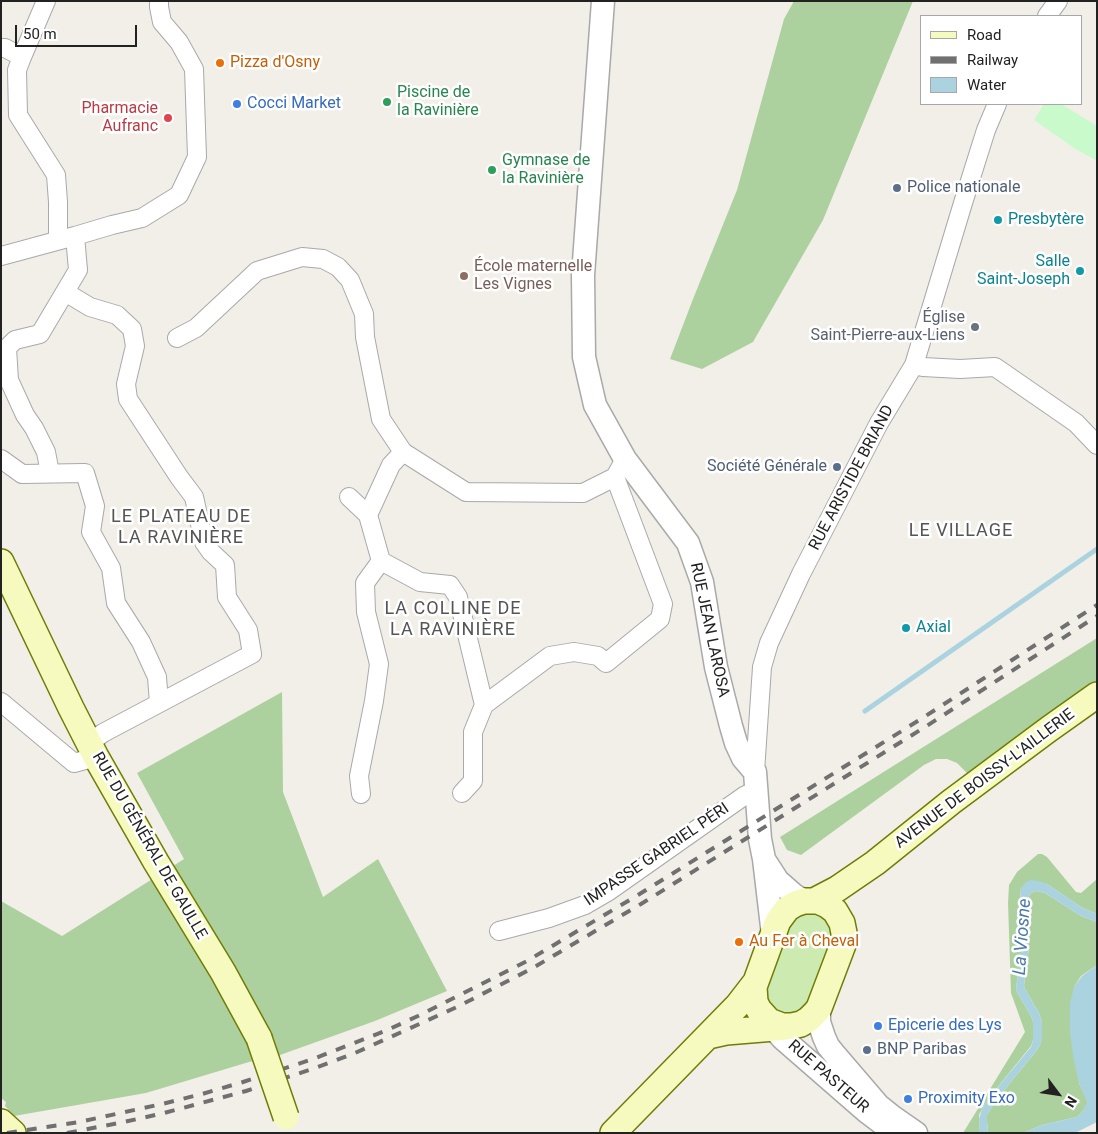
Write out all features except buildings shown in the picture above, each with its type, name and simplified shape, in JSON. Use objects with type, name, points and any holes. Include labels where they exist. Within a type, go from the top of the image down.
[{"type":"main road","name":"RUE DU GÉNÉRAL DE GAULLE","points":[[1,562],[92,750],[156,862],[223,972],[259,1038],[289,1125]]},
{"type":"main road","name":"AVENUE DE BOISSY-L'AILLERIE","points":[[809,901],[837,889],[875,863],[951,802],[1097,695]]},
{"type":"main road","name":"AVENUE DE BOISSY-L'AILLERIE","points":[[844,933],[846,914],[851,896],[875,863]]},
{"type":"main road","points":[[708,1036],[777,1024],[806,1022],[813,1016],[819,1008],[842,947],[844,933],[842,923],[835,911],[827,905],[809,901],[795,904],[778,921],[755,982],[754,992],[755,1002],[759,1010],[777,1024]]},
{"type":"main road","points":[[613,1133],[738,1005],[755,982]]},
{"type":"main road","points":[[1,1122],[13,1133]]},
{"type":"street","points":[[46,1],[17,70],[18,115],[56,175],[58,202],[66,238],[78,270],[40,334],[15,340],[7,348],[8,380],[46,452],[50,473]]},
{"type":"street","points":[[1,256],[142,218],[179,195],[197,157],[194,69],[179,42],[162,22],[159,7],[160,1]]},
{"type":"street","name":"RUE JEAN LAROSA","points":[[603,1],[583,275],[584,357],[595,405],[620,468],[688,543],[702,582],[716,667],[730,726],[736,743],[755,781]]},
{"type":"street","points":[[1048,15],[1058,1]]},
{"type":"street","points":[[1,48],[5,48],[22,57]]},
{"type":"street","name":"RUE ARISTIDE BRIAND","points":[[773,935],[760,839],[755,781],[762,668],[769,643],[801,574],[879,423],[914,365],[962,204],[986,130],[997,105]]},
{"type":"street","points":[[177,338],[196,328],[257,271],[302,257],[323,259],[338,267],[350,280],[364,314],[365,338],[381,419],[403,452],[466,492],[583,493],[620,468],[663,604],[660,619],[606,663],[598,656],[574,652],[550,656],[484,705],[473,732],[473,782],[462,793]]},
{"type":"street","points":[[1,702],[74,764],[92,750],[103,733],[252,654],[248,630],[226,597],[225,565],[211,552],[204,542],[194,497],[178,477],[128,399],[126,384],[135,346],[132,329],[116,315],[90,307],[65,292]]},
{"type":"street","points":[[914,365],[960,368],[995,367],[1076,423],[1097,445]]},
{"type":"street","points":[[368,515],[392,465],[403,452]]},
{"type":"street","points":[[1,459],[22,474],[85,473],[95,506],[91,532],[111,568],[116,603],[141,642],[156,677],[159,703]]},
{"type":"street","points":[[349,497],[368,515],[381,561],[420,582],[450,584],[458,597],[484,705]]},
{"type":"street","points":[[361,794],[359,776],[374,701],[379,664],[366,612],[365,583],[381,561]]},
{"type":"street","name":"IMPASSE GABRIEL PÉRI","points":[[499,931],[549,918],[585,905],[609,891],[744,796],[755,781]]},
{"type":"street","name":"RUE ARISTIDE BRIAND","points":[[764,859],[778,881],[794,895],[809,901]]},
{"type":"street","name":"RUE PASTEUR","points":[[819,1008],[819,1022],[828,1046],[878,1105],[916,1133]]},
{"type":"street","name":"RUE PASTEUR","points":[[777,1024],[782,1038],[867,1112],[895,1133]]},
{"type":"green space","points":[[794,1],[913,1],[823,220],[753,342],[702,369],[670,359],[737,190],[784,19]]},
{"type":"green space","points":[[1043,105],[1063,105],[1097,126],[1097,161],[1074,148],[1034,120]]},
{"type":"green space","points":[[1097,638],[1097,682],[968,774],[957,763],[947,759],[936,759],[924,765],[801,855],[787,850],[780,837]]},
{"type":"green space","points":[[282,692],[283,792],[323,897],[378,859],[447,991],[375,1021],[280,1055],[249,1062],[146,1093],[14,1116],[5,1106],[6,1102],[1,1098],[1,901],[62,936],[184,859],[137,773]]},
{"type":"green space","points":[[1038,854],[1047,857],[1076,892],[1081,893],[1097,879],[1097,914],[1081,907],[1047,884],[1021,888],[1018,925],[1021,953],[1016,988],[1033,1022],[1033,1040],[1031,1046],[982,1109],[979,1115],[980,1133],[963,1133],[1025,1032],[1011,993],[1009,885],[1017,872]]},
{"type":"green space","points":[[1036,891],[1045,893],[1081,916],[1097,922],[1097,965],[1081,976],[1074,987],[1079,1083],[1088,1102],[1077,1117],[1042,1125],[1023,1133],[988,1133],[987,1115],[997,1099],[1041,1043],[1042,1022],[1024,986],[1029,948],[1029,896]]},
{"type":"green space","points":[[801,915],[817,915],[827,921],[831,927],[833,941],[807,1004],[795,1013],[782,1013],[773,1008],[767,1001],[765,989],[791,924]]},
{"type":"water","name":"La Viosne","points":[[1031,880],[1047,884],[1081,907],[1097,914],[1097,922],[1081,916],[1045,893],[1036,891],[1029,896],[1029,948],[1024,986],[1042,1022],[1041,1043],[997,1099],[987,1115],[988,1133],[980,1133],[979,1119],[982,1109],[1031,1047],[1033,1040],[1033,1022],[1016,988],[1021,953],[1018,925],[1021,888],[1026,882]]},
{"type":"water","points":[[1097,965],[1097,1122],[1074,1133],[1023,1133],[1042,1125],[1077,1117],[1083,1111],[1087,1102],[1079,1083],[1074,1061],[1070,1033],[1070,1003],[1074,987],[1082,976]]},
{"type":"waterway","points":[[865,711],[1097,549]]},
{"type":"railway","points":[[7,1133],[79,1122],[202,1094],[313,1059],[418,1016],[527,961],[638,895],[921,719],[1097,605]]},
{"type":"railway","points":[[67,1133],[164,1113],[246,1091],[355,1053],[457,1007],[531,969],[641,904],[925,727],[1097,616]]},
{"type":"place","name":"Pizza d'Osny","points":[[220,63]]},
{"type":"place","name":"Piscine de la Ravinière","points":[[387,102]]},
{"type":"place","name":"Cocci Market","points":[[237,104]]},
{"type":"place","name":"Pharmacie Aufranc","points":[[168,118]]},
{"type":"place","name":"Gymnase de la Ravinière","points":[[492,170]]},
{"type":"place","name":"Police nationale","points":[[897,188]]},
{"type":"place","name":"Presbytère","points":[[998,220]]},
{"type":"place","name":"Salle Saint-Joseph","points":[[1080,271]]},
{"type":"place","name":"École maternelle Les Vignes","points":[[464,276]]},
{"type":"place","name":"Église Saint-Pierre-aux-Liens","points":[[975,327]]},
{"type":"place","name":"Société Générale","points":[[837,467]]},
{"type":"place","name":"Axial","points":[[906,628]]},
{"type":"place","name":"Au Fer à Cheval","points":[[739,942]]},
{"type":"place","name":"Epicerie des Lys","points":[[878,1026]]},
{"type":"place","name":"BNP Paribas","points":[[867,1050]]},
{"type":"place","name":"Proximity Exo","points":[[908,1099]]},
{"type":"district","name":"LE PLATEAU DE LA RAVINIÈRE","points":[[181,527]]},
{"type":"district","name":"LE VILLAGE","points":[[961,531]]},
{"type":"district","name":"LA COLLINE DE LA RAVINIÈRE","points":[[453,619]]}]
